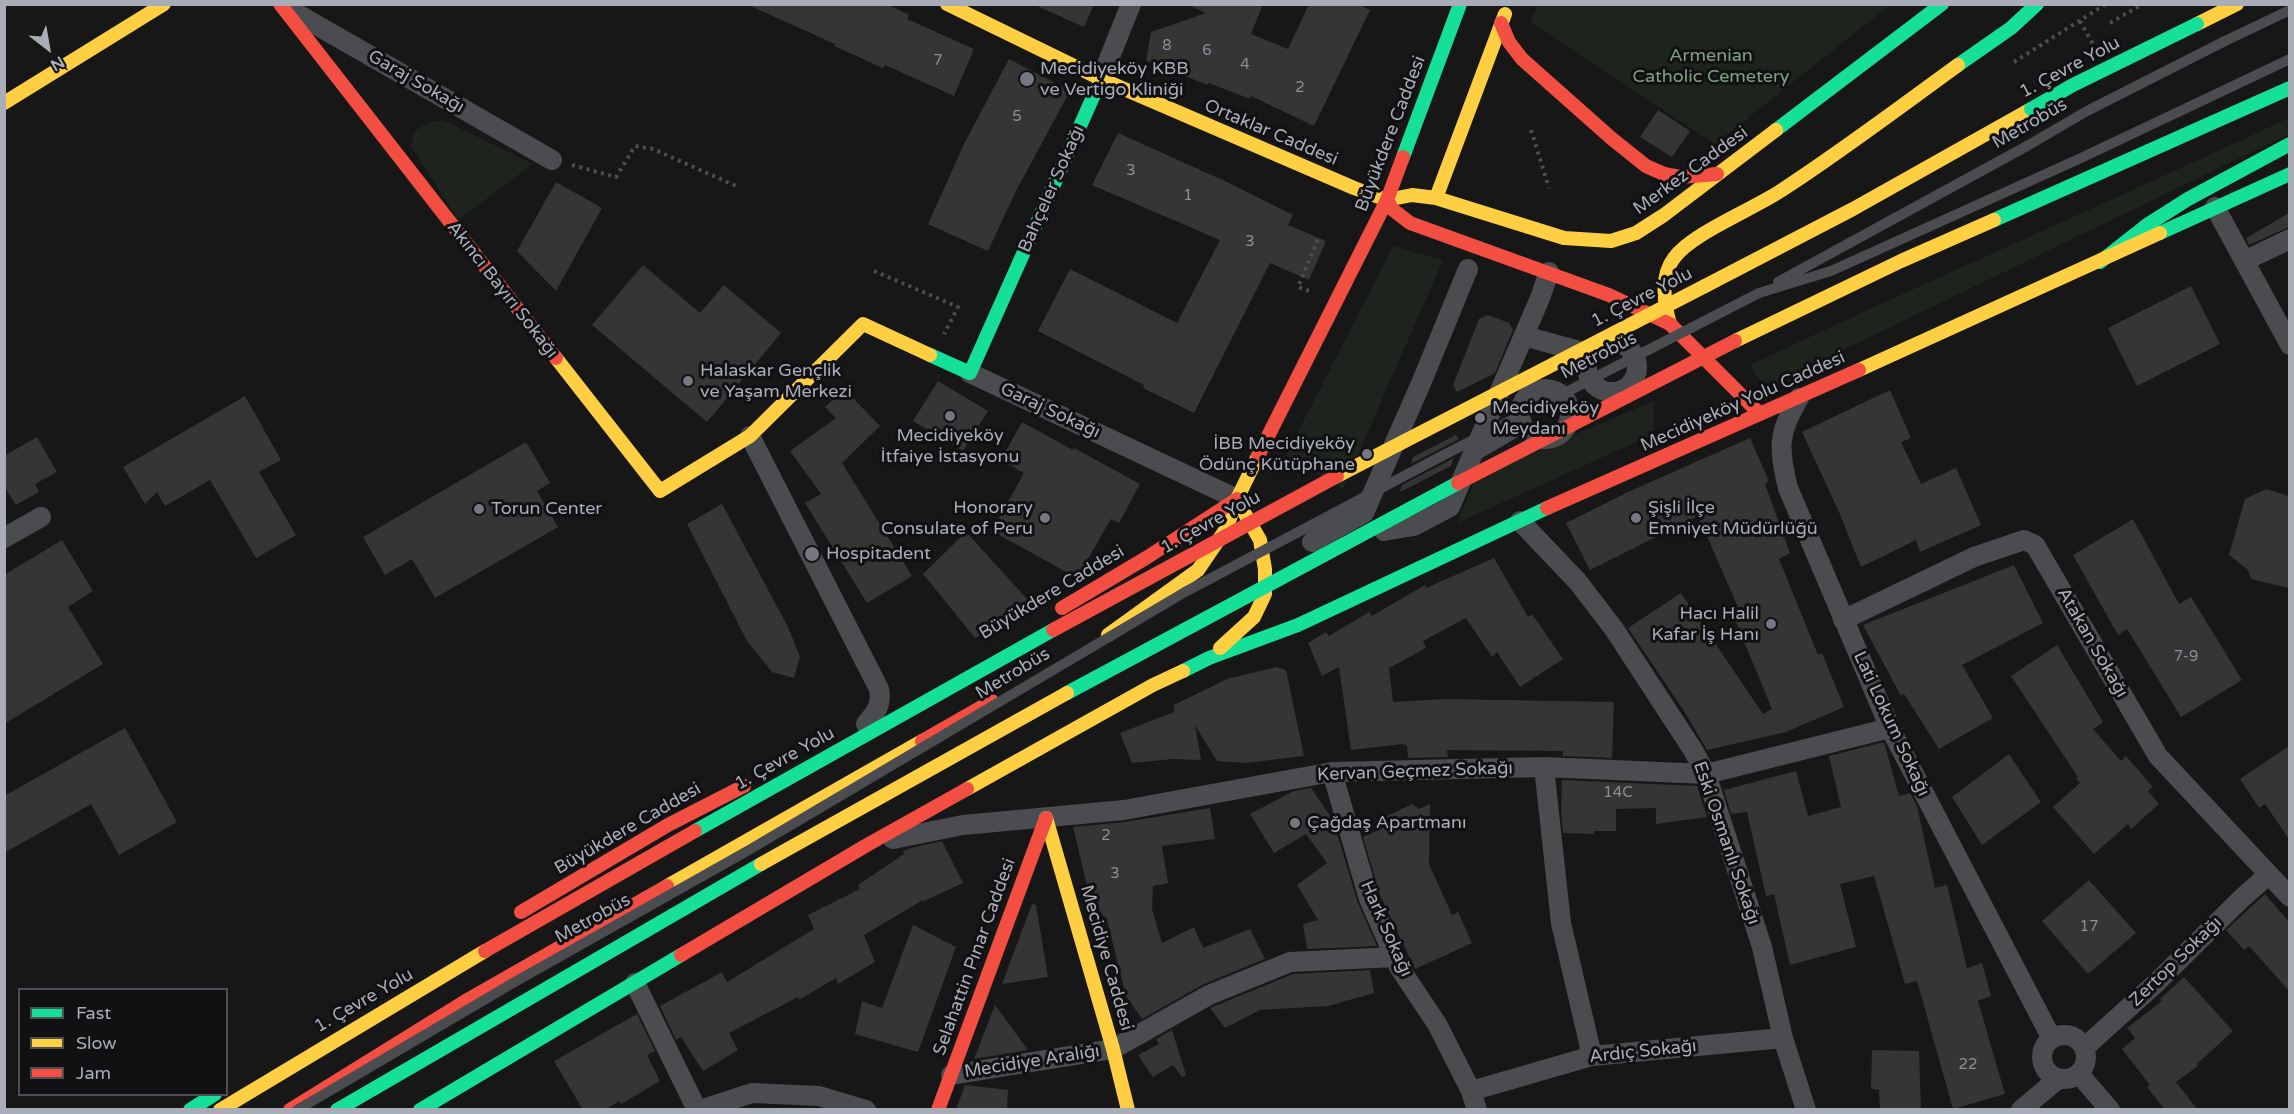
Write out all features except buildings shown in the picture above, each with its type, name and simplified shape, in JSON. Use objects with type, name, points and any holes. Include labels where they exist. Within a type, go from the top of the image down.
[{"type":"main road","name":"Akıncı Bayırı Sokağı","points":[[280,4],[660,491],[750,436],[863,324]]},
{"type":"main road","name":"Ortaklar Caddesi","points":[[947,4],[1101,80],[1354,188],[1388,200]]},
{"type":"main road","name":"Büyükdere Caddesi","points":[[290,1110],[469,999],[1119,629],[1198,570],[1226,529],[1237,499],[1388,200],[1460,4]]},
{"type":"main road","points":[[1436,198],[1508,4]]},
{"type":"main road","name":"Merkez Caddesi","points":[[1388,200],[1412,195],[1436,198],[1564,238],[1611,241],[1636,233],[1664,215],[1942,4]]},
{"type":"main road","points":[[1670,324],[1663,292],[1666,269],[1687,244],[1781,191],[2012,27],[2037,4]]},
{"type":"main road","name":"1. Çevre Yolu","points":[[220,1110],[321,1047],[567,904],[1036,639],[1439,421],[1843,214],[2073,85],[2237,4]]},
{"type":"main road","points":[[4,103],[156,7]]},
{"type":"main road","points":[[1501,23],[1509,42],[1522,59],[1646,166],[1664,174],[1680,177],[1717,174]]},
{"type":"main road","name":"Bahçeler Sokağı","points":[[970,373],[1101,80]]},
{"type":"main road","points":[[337,1110],[827,826],[1112,667],[1553,432],[1735,340],[1900,261],[2061,192],[2289,88]]},
{"type":"main road","points":[[2100,262],[2147,225],[2188,199],[2289,144]]},
{"type":"main road","name":"Mecidiyeköy Yolu Caddesi","points":[[1209,658],[1299,625],[1520,521],[1799,398],[2289,174]]},
{"type":"main road","points":[[1388,200],[1392,208],[1410,223],[1609,295],[1670,324],[1760,414]]},
{"type":"main road","name":"Garaj Sokağı","points":[[863,324],[970,373]]},
{"type":"main road","name":"Büyükdere Caddesi","points":[[1054,612],[1146,558],[1237,499]]},
{"type":"main road","points":[[420,1110],[867,845],[1099,714],[1209,658],[1254,617],[1265,594],[1265,569],[1260,540],[1237,499]]},
{"type":"main road","name":"Büyükdere Caddesi","points":[[772,772],[866,724],[1024,630]]},
{"type":"main road","name":"Büyükdere Caddesi","points":[[507,920],[668,825],[751,782]]},
{"type":"main road","name":"Mecidiye Caddesi","points":[[1046,818],[1113,1049],[1128,1110]]},
{"type":"main road","name":"Selahattin Pınar Caddesi","points":[[939,1110],[1046,818]]},
{"type":"main road","points":[[190,1110],[212,1096]]},
{"type":"street","name":"Garaj Sokağı","points":[[280,4],[552,160]]},
{"type":"street","name":"Bahçeler Sokağı","points":[[1101,80],[1131,4]]},
{"type":"street","points":[[2215,207],[2289,343]]},
{"type":"street","points":[[2244,261],[2289,240]]},
{"type":"street","points":[[1265,569],[1364,513],[1468,269]]},
{"type":"street","points":[[1364,513],[1379,532],[1414,526],[1450,507],[1524,336],[1549,272]]},
{"type":"street","points":[[1524,336],[1590,355]]},
{"type":"street","name":"Garaj Sokağı","points":[[970,373],[1237,499]]},
{"type":"street","name":"Lati Lokum Sokağı","points":[[1799,398],[1787,417],[1782,432],[1780,452],[1788,488],[1890,728],[2052,1039]]},
{"type":"street","points":[[1473,451],[1522,423]]},
{"type":"street","points":[[750,436],[879,689],[881,698],[879,708],[866,724]]},
{"type":"street","points":[[4,538],[41,517]]},
{"type":"street","name":"Eski Osmanlı Sokağı","points":[[1520,521],[1578,582],[1614,629],[1693,750],[1706,774],[1762,947],[1783,1038],[1806,1110]]},
{"type":"street","name":"Atakan Sokağı","points":[[1843,620],[1974,557],[2024,540],[2035,544],[2158,756],[2289,897]]},
{"type":"street","name":"Kervan Geçmez Sokağı","points":[[867,845],[963,825],[1124,810],[1332,772],[1544,767],[1706,774],[1890,728]]},
{"type":"street","points":[[1544,767],[1562,923],[1592,1056]]},
{"type":"street","name":"Hark Sokağı","points":[[1332,772],[1369,899],[1399,967],[1437,1024],[1471,1090],[1477,1110]]},
{"type":"street","name":"Zertop Sokağı","points":[[2084,1048],[2156,983],[2268,875]]},
{"type":"street","points":[[1113,1049],[1209,994],[1290,962],[1395,957]]},
{"type":"street","points":[[635,983],[699,1110],[752,1093],[819,1096],[866,1110]]},
{"type":"street","points":[[2061,1035],[2074,1038],[2084,1048],[2085,1062],[2079,1074],[2065,1080],[2051,1075],[2042,1063],[2043,1048],[2052,1039],[2061,1035]]},
{"type":"street","name":"Ardıç Sokağı","points":[[1471,1090],[1592,1056],[1783,1038]]},
{"type":"street","name":"Mecidiye Aralığı","points":[[951,1075],[1113,1049]]},
{"type":"street","points":[[2079,1074],[2110,1110]]},
{"type":"street","points":[[2021,1110],[2058,1079]]},
{"type":"lane","name":"Metrobüs","points":[[297,1110],[513,983],[749,850],[1185,592],[1759,292],[2086,111],[2289,10]]},
{"type":"lane","name":"Metrobüs","points":[[1759,292],[1831,271],[2289,59]]},
{"type":"path","points":[[2006,67],[2106,4]]},
{"type":"path","points":[[2110,22],[2143,4]]},
{"type":"path","points":[[1531,130],[1549,188]]},
{"type":"path","points":[[552,160],[616,177],[635,146],[653,149],[736,186]]},
{"type":"path","points":[[1309,291],[1298,287],[1318,239]]},
{"type":"path","points":[[874,271],[958,307],[933,355]]},
{"type":"green space","name":"Armenian Catholic Cemetery","points":[[1538,4],[1890,5],[1715,144],[1531,22]]},
{"type":"green space","points":[[2289,118],[2289,134],[1775,383],[1759,379],[1750,365],[1885,302]]},
{"type":"green space","points":[[443,120],[533,164],[458,220],[411,146],[415,131],[429,122]]},
{"type":"green space","points":[[1393,246],[1443,260],[1343,489],[1286,455]]},
{"type":"green space","points":[[1654,401],[1654,434],[1457,523],[1477,476]]},
{"type":"traffic: fast","points":[[1403,157],[1460,4]]},
{"type":"traffic: fast","points":[[1776,130],[1942,4]]},
{"type":"traffic: fast","points":[[1958,65],[2011,28],[2037,4]]},
{"type":"traffic: fast","points":[[2031,109],[2073,85],[2197,24]]},
{"type":"traffic: fast","points":[[930,355],[970,373],[1101,79]]},
{"type":"traffic: fast","points":[[1994,220],[2290,88]]},
{"type":"traffic: fast","points":[[2100,262],[2147,225],[2188,199],[2290,144]]},
{"type":"traffic: fast","points":[[2160,233],[2290,174]]},
{"type":"traffic: fast","points":[[1067,693],[1458,483]]},
{"type":"traffic: fast","points":[[1183,671],[1209,658],[1298,625],[1547,508]]},
{"type":"traffic: fast","points":[[695,831],[1053,630]]},
{"type":"traffic: fast","points":[[337,1110],[761,864]]},
{"type":"traffic: fast","points":[[420,1110],[681,955]]},
{"type":"traffic: fast","points":[[190,1110],[212,1096]]},
{"type":"traffic: slow","points":[[4,103],[164,4]]},
{"type":"traffic: slow","points":[[947,4],[1101,79],[1354,188],[1387,200]]},
{"type":"traffic: slow","points":[[2197,24],[2237,4]]},
{"type":"traffic: slow","points":[[1436,198],[1505,14]]},
{"type":"traffic: slow","points":[[1670,324],[1666,308],[1665,282],[1670,265],[1683,249],[1804,175],[1958,65]]},
{"type":"traffic: slow","points":[[1705,286],[1853,209],[2031,109]]},
{"type":"traffic: slow","points":[[1387,200],[1412,195],[1436,198],[1564,238],[1611,241],[1636,233],[1664,215],[1776,130]]},
{"type":"traffic: slow","points":[[1735,341],[1901,261],[1994,220]]},
{"type":"traffic: slow","points":[[1859,370],[2160,233]]},
{"type":"traffic: slow","points":[[1337,476],[1705,286]]},
{"type":"traffic: slow","points":[[556,358],[660,491],[750,436],[863,324],[930,355]]},
{"type":"traffic: slow","points":[[1108,635],[1198,570],[1226,529],[1237,499],[1258,456]]},
{"type":"traffic: slow","points":[[1220,648],[1254,617],[1265,594],[1265,569],[1260,540],[1237,500]]},
{"type":"traffic: slow","points":[[967,789],[1153,685],[1183,671]]},
{"type":"traffic: slow","points":[[761,864],[1067,693]]},
{"type":"traffic: slow","points":[[667,886],[922,741]]},
{"type":"traffic: slow","points":[[1046,818],[1113,1049],[1128,1110]]},
{"type":"traffic: slow","points":[[220,1110],[485,951]]},
{"type":"traffic: jam","points":[[280,4],[556,358]]},
{"type":"traffic: jam","points":[[1501,23],[1509,42],[1522,59],[1646,166],[1664,174],[1680,177],[1717,174]]},
{"type":"traffic: jam","points":[[1258,456],[1387,200],[1403,157]]},
{"type":"traffic: jam","points":[[1387,200],[1392,209],[1410,223],[1609,295],[1670,324],[1760,414]]},
{"type":"traffic: jam","points":[[1458,483],[1735,341]]},
{"type":"traffic: jam","points":[[1547,508],[1859,370]]},
{"type":"traffic: jam","points":[[1053,630],[1337,476]]},
{"type":"traffic: jam","points":[[1062,608],[1146,558],[1237,499]]},
{"type":"traffic: jam","points":[[922,741],[992,701]]},
{"type":"traffic: jam","points":[[521,912],[668,825],[744,786]]},
{"type":"traffic: jam","points":[[681,955],[967,789]]},
{"type":"traffic: jam","points":[[938,1110],[1046,818]]},
{"type":"traffic: jam","points":[[485,951],[695,831]]},
{"type":"traffic: jam","points":[[290,1110],[469,999],[667,886]]},
{"type":"place","name":"Mecidiyeköy KBB ve Vertigo Kliniği","points":[[1027,79]]},
{"type":"place","name":"Halaskar Gençlik ve Yaşam Merkezi","points":[[688,381]]},
{"type":"place","name":"Mecidiyeköy İtfaiye İstasyonu","points":[[950,416]]},
{"type":"place","name":"Mecidiyeköy Meydanı","points":[[1480,418]]},
{"type":"place","name":"İBB Mecidiyeköy Ödünç Kütüphane","points":[[1367,454]]},
{"type":"place","name":"Torun Center","points":[[479,509]]},
{"type":"place","name":"Honorary Consulate of Peru","points":[[1045,518]]},
{"type":"place","name":"Şişli İlçe Emniyet Müdürlüğü","points":[[1636,518]]},
{"type":"place","name":"Hospitadent","points":[[812,554]]},
{"type":"place","name":"Hacı Halil Kafar İş Hanı","points":[[1771,624]]},
{"type":"place","name":"Çağdaş Apartmanı","points":[[1295,823]]}]
